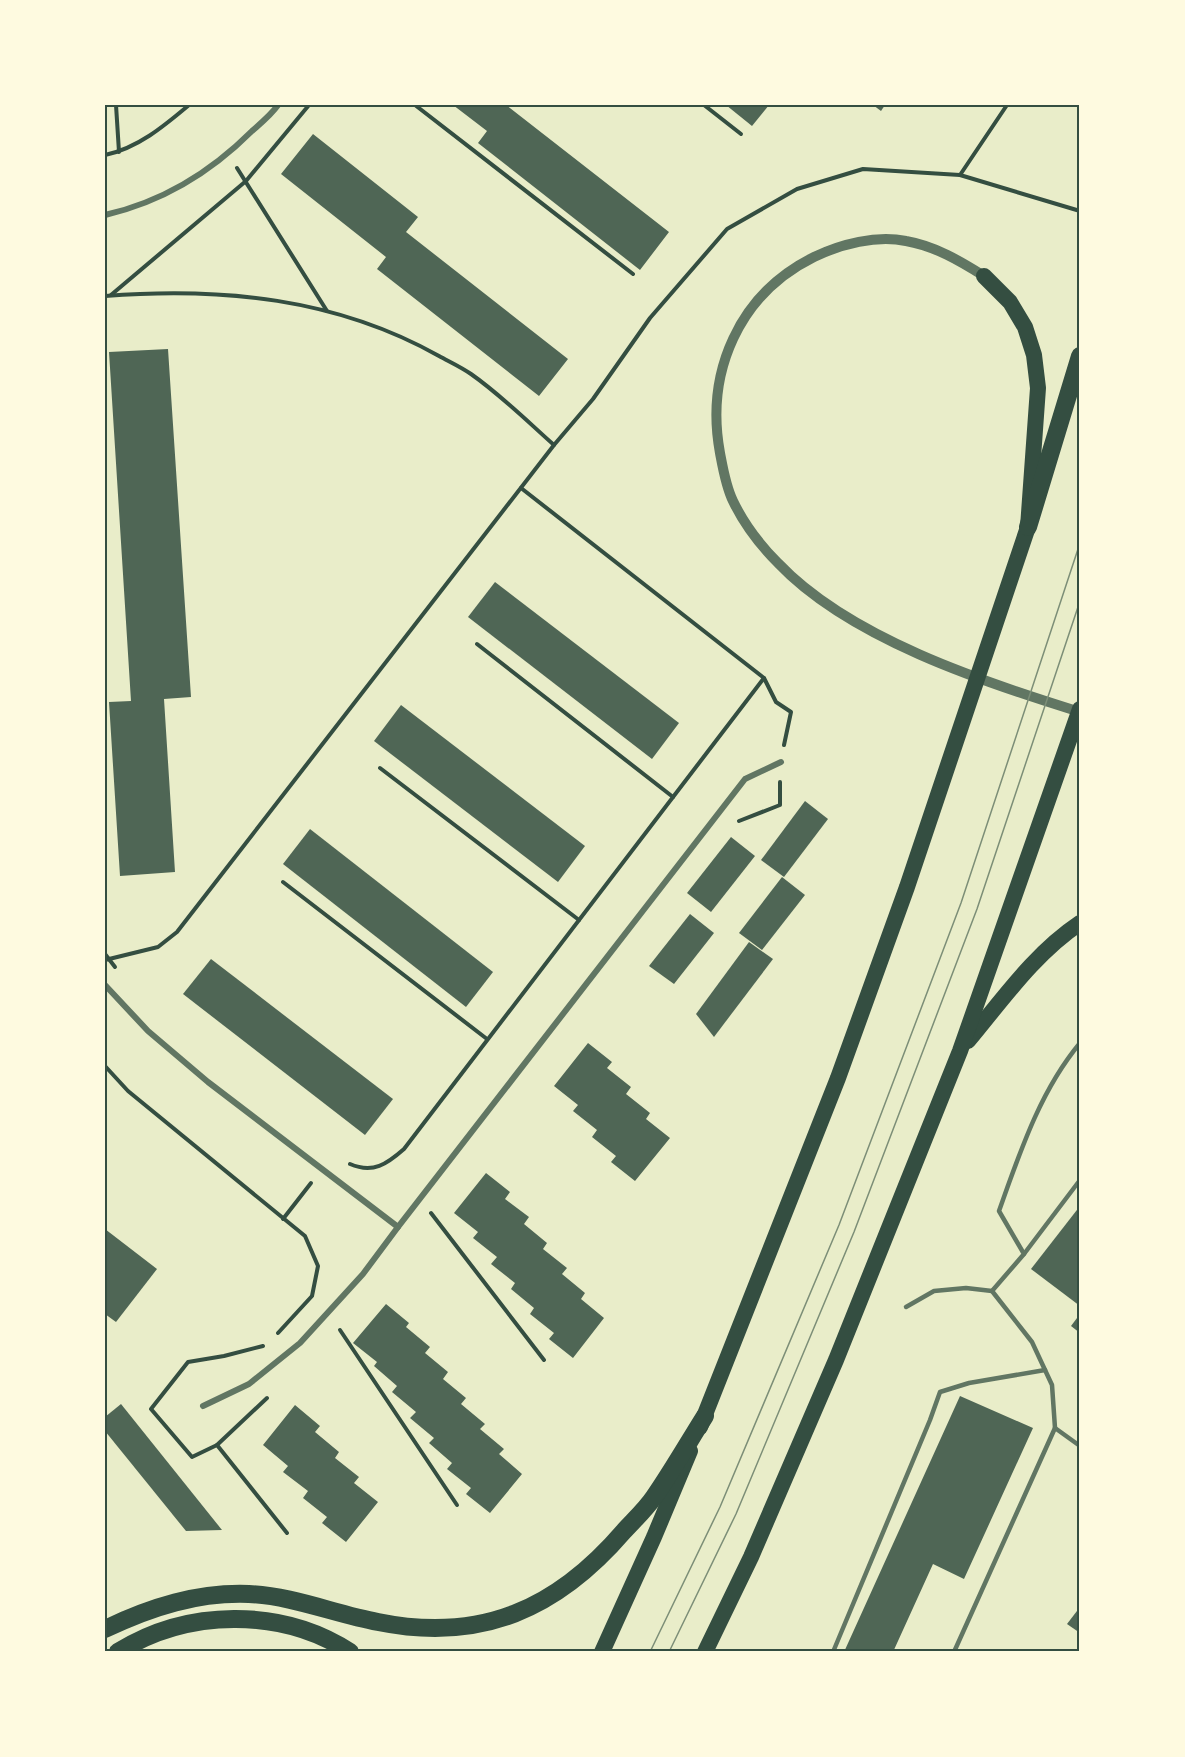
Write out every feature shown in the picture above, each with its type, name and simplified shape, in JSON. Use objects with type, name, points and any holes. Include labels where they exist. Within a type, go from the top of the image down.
[{"type":"highway","points":[[984,276],[1010,302],[1025,327],[1034,355],[1038,388],[1028,527]]},
{"type":"highway","points":[[602,1652],[705,1416],[838,1078],[908,887],[1028,527],[1080,356]]},
{"type":"highway","points":[[705,1652],[751,1557],[831,1371],[960,1051],[1080,711]]},
{"type":"highway","points":[[960,1051],[1044,951],[1080,923]]},
{"type":"highway","points":[[105,1629],[136,1614],[176,1601],[217,1594],[250,1594],[291,1601],[380,1623],[423,1628],[458,1627],[489,1622],[522,1612],[551,1597],[574,1581],[606,1552],[653,1498],[705,1416]]},
{"type":"highway","points":[[118,1652],[136,1641],[167,1628],[199,1621],[238,1619],[274,1622],[307,1630],[350,1652]]},
{"type":"street","points":[[105,215],[162,196],[199,176],[228,155],[278,105]]},
{"type":"street","points":[[984,276],[931,248],[905,241],[880,240],[849,244],[818,255],[792,268],[771,285],[744,317],[729,348],[719,379],[716,409],[717,439],[723,471],[733,501],[754,534],[779,564],[813,594],[890,641],[960,670],[1080,711]]},
{"type":"street","points":[[203,1406],[249,1384],[300,1343],[363,1274],[745,779],[781,762]]},
{"type":"street","points":[[105,985],[148,1031],[208,1082],[398,1227]]},
{"type":"lane","points":[[1024,1254],[999,1211],[1020,1152],[1042,1103],[1058,1071],[1080,1043]]},
{"type":"lane","points":[[993,1291],[1080,1180]]},
{"type":"lane","points":[[906,1307],[934,1291],[966,1288],[993,1291],[1032,1342],[1052,1385],[1055,1428],[954,1652]]},
{"type":"lane","points":[[833,1652],[940,1392],[969,1383],[1045,1370]]},
{"type":"lane","points":[[1055,1428],[1080,1446]]},
{"type":"path","points":[[116,105],[119,152]]},
{"type":"path","points":[[105,155],[119,152],[144,140],[189,105]]},
{"type":"path","points":[[107,296],[246,181],[309,105]]},
{"type":"path","points":[[415,105],[633,274]]},
{"type":"path","points":[[704,105],[741,134]]},
{"type":"path","points":[[960,175],[1007,105]]},
{"type":"path","points":[[228,155],[327,310]]},
{"type":"path","points":[[106,958],[158,947],[177,932],[554,445],[593,399],[650,318],[727,229],[797,189],[863,169],[960,175],[1080,211]]},
{"type":"path","points":[[107,296],[220,293],[271,299],[327,310],[377,326],[470,373],[554,445]]},
{"type":"path","points":[[521,488],[764,678],[776,702],[791,712],[781,762]]},
{"type":"path","points":[[477,644],[673,796]]},
{"type":"path","points":[[346,1160],[352,1165],[368,1169],[394,1158],[404,1149],[764,678]]},
{"type":"path","points":[[380,768],[579,920]]},
{"type":"path","points":[[283,882],[487,1039]]},
{"type":"path","points":[[106,958],[122,974]]},
{"type":"path","points":[[105,1066],[128,1091],[305,1236],[318,1266],[312,1296],[274,1336]]},
{"type":"path","points":[[283,1219],[314,1180]]},
{"type":"path","points":[[431,1213],[544,1360]]},
{"type":"path","points":[[340,1330],[457,1505]]},
{"type":"path","points":[[217,1445],[192,1457],[151,1409],[188,1362],[267,1345]]},
{"type":"building","points":[[453,105],[506,105],[669,232],[640,270],[478,143],[487,131]]},
{"type":"building","points":[[726,105],[769,105],[752,126]]},
{"type":"building","points":[[873,105],[885,105],[881,111]]},
{"type":"building","points":[[313,134],[418,217],[406,232],[568,359],[539,396],[377,269],[386,257],[281,174]]},
{"type":"building","points":[[168,349],[191,697],[164,699],[175,872],[120,876],[109,702],[131,701],[109,352]]},
{"type":"building","points":[[495,582],[679,723],[652,759],[468,617]]},
{"type":"building","points":[[401,705],[585,846],[558,882],[374,741]]},
{"type":"building","points":[[805,801],[828,819],[784,877],[761,860]]},
{"type":"building","points":[[310,829],[493,972],[466,1007],[283,864]]},
{"type":"building","points":[[731,837],[755,856],[711,912],[687,893]]},
{"type":"building","points":[[782,877],[805,895],[762,950],[739,933]]},
{"type":"building","points":[[690,914],[714,933],[674,984],[649,966]]},
{"type":"building","points":[[749,942],[773,959],[714,1037],[696,1014]]},
{"type":"building","points":[[211,959],[393,1099],[365,1135],[183,994]]},
{"type":"building","points":[[588,1043],[612,1062],[607,1068],[631,1087],[626,1094],[650,1113],[646,1119],[670,1138],[635,1181],[611,1162],[616,1156],[592,1137],[597,1130],[573,1111],[578,1105],[554,1086]]},
{"type":"building","points":[[486,1173],[510,1192],[505,1199],[529,1217],[524,1224],[547,1243],[543,1249],[567,1268],[562,1274],[585,1293],[581,1299],[604,1318],[573,1358],[549,1339],[554,1333],[530,1314],[534,1308],[511,1289],[515,1283],[491,1264],[497,1257],[473,1238],[478,1232],[454,1213]]},
{"type":"building","points":[[1080,1206],[1080,1306],[1031,1269]]},
{"type":"building","points":[[105,1229],[157,1269],[116,1322],[105,1314]]},
{"type":"building","points":[[386,1304],[409,1323],[406,1327],[430,1347],[425,1353],[448,1372],[443,1379],[466,1398],[461,1404],[485,1424],[480,1429],[504,1449],[499,1454],[522,1474],[490,1513],[466,1494],[471,1488],[447,1469],[452,1463],[429,1443],[434,1438],[410,1418],[416,1412],[392,1392],[397,1386],[374,1366],[377,1362],[353,1343]]},
{"type":"building","points":[[1080,1314],[1080,1333],[1071,1326]]},
{"type":"building","points":[[960,1396],[1033,1428],[964,1579],[933,1564],[893,1652],[844,1652]]},
{"type":"building","points":[[121,1404],[222,1530],[186,1531],[105,1431],[105,1417]]},
{"type":"building","points":[[295,1405],[320,1426],[315,1432],[339,1452],[335,1458],[359,1477],[354,1483],[378,1502],[346,1542],[322,1523],[327,1517],[303,1498],[308,1491],[283,1472],[288,1466],[263,1445]]},
{"type":"building","points":[[1080,1607],[1080,1633],[1067,1624]]},
{"type":"tram line","points":[[650,1652],[720,1507],[839,1225],[961,903],[1080,543]]},
{"type":"tram line","points":[[669,1652],[736,1514],[854,1232],[977,909],[1080,601]]}]
